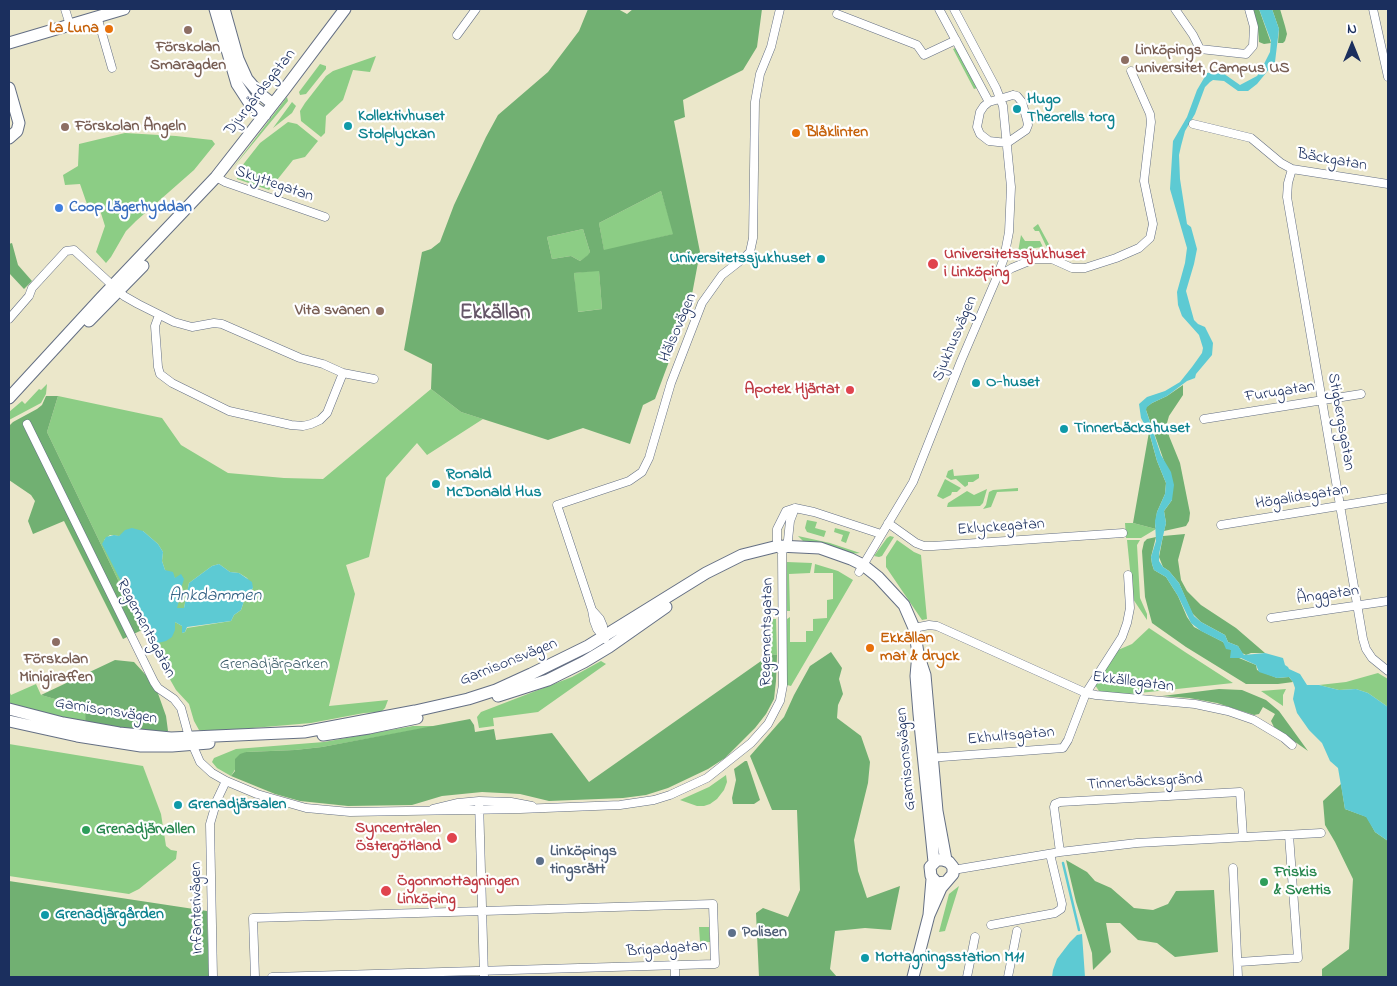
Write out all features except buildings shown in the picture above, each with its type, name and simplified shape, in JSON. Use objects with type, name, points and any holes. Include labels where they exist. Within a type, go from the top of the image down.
[{"type":"street","points":[[65,9],[70,25]]},
{"type":"street","points":[[9,43],[124,9]]},
{"type":"street","points":[[215,9],[237,84],[250,104],[264,115]]},
{"type":"street","points":[[224,9],[238,59],[247,79],[259,93],[273,104]]},
{"type":"street","name":"Djurgårdsgatan","points":[[9,398],[116,288],[169,238],[200,195],[273,104],[345,9]]},
{"type":"street","points":[[457,35],[476,9]]},
{"type":"street","name":"Hälsovägen","points":[[609,647],[603,637],[603,626],[600,619],[592,610],[557,505],[629,481],[642,472],[649,458],[671,383],[702,303],[722,275],[750,252],[753,238],[755,102],[760,74],[771,47],[780,9]]},
{"type":"street","points":[[939,9],[989,102]]},
{"type":"street","name":"Sjukhusvägen","points":[[861,568],[904,500],[913,482],[960,361],[1004,258],[1010,218],[1011,187],[1005,115],[1001,98],[954,9]]},
{"type":"street","points":[[1175,9],[1200,49],[1246,54],[1253,46],[1254,27],[1249,9]]},
{"type":"street","points":[[1373,9],[1388,77]]},
{"type":"street","points":[[837,14],[917,45],[924,55],[956,40]]},
{"type":"street","points":[[98,16],[112,68]]},
{"type":"street","points":[[997,277],[1012,268],[1034,259],[1052,260],[1072,268],[1085,268],[1139,248],[1150,238],[1153,224],[1144,181],[1151,122],[1150,114],[1131,71]]},
{"type":"street","points":[[9,88],[19,123],[17,131],[9,138]]},
{"type":"street","points":[[1010,95],[1017,96],[1022,102],[1028,125],[1026,130],[1007,143],[989,141],[979,132],[978,119],[984,106],[1001,98],[1010,95]]},
{"type":"street","name":"Bäckgatan","points":[[1194,124],[1251,138],[1281,163],[1292,169],[1388,184]]},
{"type":"street","name":"Stigbergsgatan","points":[[1292,169],[1287,197],[1366,649],[1372,658],[1388,671]]},
{"type":"street","name":"Skyttegatan","points":[[216,177],[225,182],[325,217]]},
{"type":"street","points":[[9,319],[29,296],[34,285],[68,250],[76,251],[131,300],[174,322],[192,327],[214,323],[222,324],[278,349],[343,373],[374,379]]},
{"type":"street","name":"Djurgårdsgatan","points":[[9,407],[116,288]]},
{"type":"street","points":[[159,315],[155,326],[160,374],[172,383],[229,411],[291,425],[302,426],[311,424],[320,420],[327,413],[343,373]]},
{"type":"street","name":"Furugatan","points":[[1204,419],[1361,394]]},
{"type":"street","name":"Regementsgatan","points":[[27,424],[154,682],[158,688],[174,699],[181,708],[190,741],[200,762],[212,773],[226,781],[257,794],[306,808],[350,812],[428,811],[445,805],[479,805],[511,802],[539,808],[620,805],[662,797],[706,778],[751,743],[775,712],[782,693],[782,548]]},
{"type":"street","name":"Högalidsgatan","points":[[1221,525],[1388,498]]},
{"type":"street","points":[[782,548],[777,529],[786,511],[795,508],[814,512],[881,534]]},
{"type":"street","points":[[782,548],[795,508]]},
{"type":"street","name":"Eklyckegatan","points":[[888,523],[916,543],[933,546],[1123,533]]},
{"type":"street","name":"Garnisonsvägen","points":[[9,709],[63,723],[119,733],[190,741],[314,736],[369,728],[473,704],[541,682],[570,670],[609,647],[708,577],[782,548]]},
{"type":"street","name":"Garnisonsvägen","points":[[9,721],[77,736],[134,745],[165,747],[190,741],[315,730],[451,704],[515,682],[571,655],[718,567],[742,555],[782,548],[816,554],[861,568],[911,623],[925,676],[928,758],[945,864],[930,870],[932,879]]},
{"type":"street","name":"Ekhultsgatan","points":[[928,758],[1062,748],[1068,740],[1086,693],[1122,637],[1130,608],[1128,575]]},
{"type":"street","name":"Änggatan","points":[[1271,618],[1388,601]]},
{"type":"street","name":"Ekkällegatan","points":[[911,623],[937,626],[1086,693],[1219,708],[1254,720],[1292,745]]},
{"type":"street","name":"Infanterivägen","points":[[213,977],[210,824],[226,781]]},
{"type":"street","name":"Tinnerbäcksgränd","points":[[1060,852],[1054,807],[1055,804],[1060,802],[1240,792],[1243,837]]},
{"type":"street","points":[[479,805],[484,974]]},
{"type":"street","points":[[929,916],[942,888],[952,877],[945,864],[1137,843],[1322,833]]},
{"type":"street","points":[[1238,962],[1298,958],[1289,834]]},
{"type":"street","points":[[991,925],[1055,913],[1061,909],[1062,904],[1050,854]]},
{"type":"street","points":[[1233,868],[1238,977]]},
{"type":"street","points":[[913,977],[929,916],[932,879],[940,884],[946,882]]},
{"type":"street","name":"Brigadgatan","points":[[255,977],[254,918],[713,904],[715,964],[484,974],[272,977]]},
{"type":"street","points":[[1008,977],[1017,930]]},
{"type":"street","points":[[967,977],[975,936]]},
{"type":"street","points":[[675,965],[675,977]]},
{"type":"green space","points":[[588,9],[618,9],[627,14],[633,9],[762,9],[757,47],[743,70],[683,100],[685,117],[674,121],[700,252],[690,305],[655,399],[643,405],[630,444],[583,428],[548,440],[461,412],[431,389],[432,364],[404,350],[422,252],[431,249],[440,242],[454,205],[498,115],[548,72],[579,31]],"holes":[[[661,191],[673,234],[604,250],[599,223]],[[583,229],[590,252],[580,261],[571,256],[552,259],[547,237]],[[599,271],[602,309],[578,312],[574,273]]]},
{"type":"green space","points":[[1253,9],[1259,9],[1271,43],[1264,44],[1259,42],[1258,28]]},
{"type":"green space","points":[[1272,9],[1280,9],[1287,34],[1283,43],[1278,43],[1279,29]]},
{"type":"green space","points":[[955,48],[977,88],[974,89],[953,49]]},
{"type":"green space","points":[[376,56],[370,72],[353,70],[343,100],[326,116],[325,133],[321,137],[301,121],[300,111],[326,76],[333,71]]},
{"type":"green space","points":[[320,64],[326,66],[326,69],[306,94],[300,95],[299,92]]},
{"type":"green space","points":[[287,97],[288,101],[232,169]]},
{"type":"green space","points":[[292,102],[296,106],[292,113],[273,128]]},
{"type":"green space","points":[[288,122],[297,124],[318,141],[305,157],[293,160],[269,190],[237,179],[238,171],[260,143]]},
{"type":"green space","points":[[125,133],[212,140],[215,144],[194,170],[126,231],[106,263],[96,252],[105,226],[99,207],[88,207],[80,184],[65,185],[63,175],[78,166],[79,144]]},
{"type":"green space","points":[[661,191],[674,234],[604,251],[599,223]]},
{"type":"green space","points":[[1038,224],[1051,248],[1047,248],[1039,231],[1035,231],[1033,228]]},
{"type":"green space","points":[[583,229],[590,252],[589,255],[580,261],[571,256],[552,259],[547,237]]},
{"type":"green space","points":[[1021,235],[1025,241],[1040,241],[1043,247],[1018,252]]},
{"type":"green space","points":[[12,243],[18,265],[32,281],[24,289],[9,273],[9,244]]},
{"type":"green space","points":[[599,270],[602,309],[577,312],[574,273]]},
{"type":"green space","points":[[47,384],[46,394],[41,403],[9,420],[9,412],[22,401],[25,404],[39,389],[41,390]]},
{"type":"green space","points":[[1183,385],[1183,395],[1169,416],[1167,423],[1169,436],[1180,463],[1190,513],[1189,521],[1186,526],[1164,531],[1166,523],[1164,511],[1172,500],[1164,461],[1146,407]]},
{"type":"green space","name":"Grenadjärparken","points":[[431,389],[461,412],[483,419],[427,455],[417,443],[386,478],[369,557],[346,565],[355,594],[329,706],[388,700],[385,708],[381,712],[364,713],[311,723],[206,732],[199,730],[189,704],[176,690],[142,630],[47,432],[58,396],[162,418],[181,445],[228,473],[323,479]],"holes":[[[143,531],[158,544],[163,552],[162,561],[165,570],[175,578],[180,598],[176,608],[184,608],[189,583],[212,566],[219,564],[230,572],[239,573],[247,578],[253,588],[245,598],[241,610],[234,615],[231,621],[187,628],[182,633],[182,626],[175,622],[104,540],[110,535],[119,536]]]},
{"type":"green space","points":[[46,396],[58,396],[47,432],[142,630],[123,639],[64,521],[33,534],[28,521],[35,501],[31,495],[9,480],[9,426],[42,405]]},
{"type":"green space","points":[[1149,432],[1157,461],[1166,483],[1165,494],[1157,512],[1156,529],[1133,523]]},
{"type":"green space","points":[[953,469],[954,476],[979,474],[979,478],[973,482],[968,482],[968,485],[965,487],[956,479],[951,480],[946,477],[948,471]]},
{"type":"green space","points":[[945,479],[961,488],[943,499],[937,496]]},
{"type":"green space","points":[[1018,488],[1018,491],[997,492],[991,507],[983,509],[989,492]]},
{"type":"green space","points":[[987,489],[983,503],[980,506],[947,507],[948,503],[967,491],[974,495]]},
{"type":"green space","points":[[807,520],[817,522],[815,528],[826,531],[824,537],[807,532],[805,528]]},
{"type":"green space","points":[[1125,523],[1133,523],[1156,529],[1141,538],[1126,538]]},
{"type":"green space","points":[[835,528],[850,532],[846,543],[841,541],[843,535],[834,532]]},
{"type":"green space","points":[[1185,534],[1178,560],[1181,580],[1187,591],[1201,605],[1236,628],[1265,653],[1246,655],[1242,653],[1238,646],[1228,642],[1225,635],[1201,622],[1192,613],[1179,583],[1163,567],[1159,557],[1163,536]]},
{"type":"green space","points":[[798,536],[830,543],[860,553],[849,554],[804,542]]},
{"type":"green space","points":[[890,536],[894,537],[882,556],[874,556],[887,538]]},
{"type":"green space","points":[[1156,537],[1151,557],[1154,570],[1166,577],[1194,627],[1223,642],[1239,658],[1256,665],[1257,670],[1277,678],[1289,677],[1293,682],[1246,684],[1186,647],[1152,623],[1145,597],[1142,551],[1144,542],[1147,539]]},
{"type":"green space","points":[[897,540],[921,555],[927,619],[922,620],[886,567],[886,557]]},
{"type":"green space","points":[[1127,540],[1140,540],[1137,545],[1140,598],[1147,614],[1147,620],[1133,599]]},
{"type":"green space","points":[[787,562],[812,563],[810,573],[789,574],[790,611],[787,611]]},
{"type":"green space","points":[[815,564],[838,571],[853,580],[791,686],[787,685],[787,619],[790,617],[790,642],[806,642],[806,631],[813,631],[813,619],[827,618],[827,600],[833,599],[833,573],[814,573]]},
{"type":"green space","points":[[771,619],[776,619],[777,655],[771,654]]},
{"type":"green space","points":[[1149,628],[1233,683],[1130,694],[1099,691],[1095,685],[1118,650],[1132,644]]},
{"type":"green space","points":[[831,652],[842,668],[839,679],[843,694],[838,705],[837,718],[861,736],[870,762],[868,783],[854,840],[858,871],[867,898],[900,886],[891,930],[865,928],[835,931],[830,969],[837,977],[759,977],[756,913],[763,908],[788,917],[800,890],[797,810],[772,810],[750,756],[784,717],[810,666]]},
{"type":"green space","points":[[771,654],[777,655],[774,699],[766,714],[755,728],[725,758],[708,769],[668,788],[646,795],[623,798],[549,801],[520,794],[482,792],[442,796],[412,805],[348,806],[300,801],[275,794],[231,776],[235,771],[235,759],[240,754],[246,752],[322,747],[470,719],[474,725],[475,732],[494,729],[496,740],[552,733],[589,782]]},
{"type":"green space","points":[[115,660],[134,662],[155,685],[166,716],[168,731],[157,733],[85,723],[86,708],[41,695]]},
{"type":"green space","points":[[601,661],[606,664],[538,712],[493,718],[494,726],[479,728],[477,717],[481,712],[572,677]]},
{"type":"green space","points":[[1378,673],[1388,679],[1388,707],[1368,693],[1356,689],[1339,690],[1319,685],[1346,682]]},
{"type":"green space","points":[[36,684],[41,695],[87,708],[85,723],[9,704],[9,691],[11,695]]},
{"type":"green space","points":[[1219,689],[1242,690],[1266,700],[1279,711],[1308,751],[1274,727],[1271,721],[1275,714],[1263,707],[1259,714],[1254,715],[1217,703],[1162,696]]},
{"type":"green space","points":[[1286,689],[1283,695],[1283,706],[1261,691]]},
{"type":"green space","points":[[413,726],[437,726],[322,747],[246,752],[231,776],[217,768],[212,762],[214,758],[236,749],[324,742]]},
{"type":"green space","name":"Grenadjärvallen","points":[[9,744],[143,766],[161,814],[166,846],[171,850],[177,851],[176,859],[139,889],[129,894],[9,876]]},
{"type":"green space","points":[[747,761],[760,800],[754,804],[733,804],[732,798],[736,780],[734,769]]},
{"type":"green space","points":[[726,775],[727,782],[724,790],[710,804],[697,806],[680,800],[709,787]]},
{"type":"green space","points":[[1341,784],[1345,809],[1367,817],[1375,832],[1388,841],[1388,977],[1322,977],[1322,969],[1349,949],[1353,879],[1325,825],[1323,801]]},
{"type":"green space","points":[[1066,860],[1087,872],[1095,881],[1111,888],[1134,908],[1153,910],[1168,904],[1176,891],[1214,890],[1218,952],[1175,957],[1157,943],[1138,940],[1120,923],[1106,923],[1111,952],[1093,970],[1092,953],[1076,902]]},
{"type":"green space","points":[[9,881],[207,911],[209,977],[9,977]]},
{"type":"green space","points":[[959,886],[945,931],[939,932],[949,894]]},
{"type":"green space","points":[[699,927],[709,927],[710,942],[700,942]]},
{"type":"water","points":[[1259,9],[1272,9],[1279,29],[1275,62],[1257,84],[1248,91],[1238,91],[1224,81],[1213,80],[1210,82],[1205,87],[1195,114],[1185,131],[1179,155],[1180,179],[1187,224],[1191,227],[1197,249],[1186,291],[1194,320],[1205,327],[1213,343],[1212,355],[1196,374],[1195,378],[1152,403],[1146,410],[1161,455],[1171,472],[1174,485],[1172,500],[1164,511],[1166,523],[1159,561],[1179,583],[1194,616],[1225,635],[1228,642],[1238,646],[1244,655],[1265,653],[1283,658],[1285,665],[1300,674],[1307,685],[1319,685],[1339,690],[1356,689],[1368,693],[1388,707],[1388,841],[1375,832],[1366,817],[1345,809],[1338,768],[1330,761],[1322,743],[1309,730],[1297,713],[1293,699],[1295,688],[1289,677],[1277,678],[1259,672],[1256,665],[1241,658],[1230,658],[1231,650],[1226,649],[1223,642],[1201,631],[1191,623],[1166,577],[1154,570],[1152,564],[1151,557],[1156,541],[1155,521],[1165,494],[1166,483],[1157,461],[1150,435],[1141,418],[1139,404],[1147,397],[1165,391],[1180,382],[1202,353],[1203,348],[1199,335],[1182,316],[1178,305],[1177,292],[1187,248],[1170,189],[1173,141],[1187,117],[1197,90],[1207,73],[1220,71],[1240,85],[1257,76],[1260,72],[1270,52],[1271,41]]},
{"type":"water","name":"Ankdammen","points":[[132,528],[143,531],[158,544],[163,552],[162,561],[165,570],[173,572],[175,578],[181,574],[184,579],[177,608],[184,608],[189,583],[212,566],[219,564],[230,572],[239,573],[252,582],[253,588],[245,598],[241,610],[234,615],[231,621],[187,627],[185,632],[182,633],[182,626],[175,622],[175,630],[172,637],[158,643],[151,640],[102,544],[106,537],[119,536],[125,530]]},
{"type":"water","points":[[1082,934],[1085,977],[1052,977],[1057,959],[1077,935]]},
{"type":"waterway","points":[[1063,863],[1079,930]]},
{"type":"place","name":"La Luna","points":[[109,29]]},
{"type":"place","name":"Förskolan Smaragden","points":[[188,30]]},
{"type":"place","name":"Linköpings universitet, Campus US","points":[[1125,60]]},
{"type":"place","name":"Hugo Theorells torg","points":[[1017,109]]},
{"type":"place","name":"Kollektivhuset Stolplyckan","points":[[348,126]]},
{"type":"place","name":"Förskolan Ängeln","points":[[65,127]]},
{"type":"place","name":"Blåklinten","points":[[796,133]]},
{"type":"place","name":"Coop Lägerhyddan","points":[[59,208]]},
{"type":"place","name":"Universitetssjukhuset","points":[[821,259]]},
{"type":"place","name":"Universitetssjukhuset i Linköping","points":[[933,264]]},
{"type":"place","name":"Vita svanen","points":[[380,311]]},
{"type":"place","name":"O-huset","points":[[976,383]]},
{"type":"place","name":"Apotek Hjärtat","points":[[850,390]]},
{"type":"place","name":"Tinnerbäckshuset","points":[[1064,429]]},
{"type":"place","name":"Ronald McDonald Hus","points":[[436,484]]},
{"type":"place","name":"Förskolan Minigiraffen","points":[[56,642]]},
{"type":"place","name":"Ekkällan mat & dryck","points":[[870,648]]},
{"type":"place","name":"Grenadjärsalen","points":[[178,805]]},
{"type":"place","name":"Grenadjärvallen","points":[[86,830]]},
{"type":"place","name":"Syncentralen Östergötland","points":[[452,838]]},
{"type":"place","name":"Linköpings tingsrätt","points":[[540,861]]},
{"type":"place","name":"Friskis & Svettis","points":[[1264,882]]},
{"type":"place","name":"Ögonmottagningen Linköping","points":[[386,891]]},
{"type":"place","name":"Grenadjärgården","points":[[45,915]]},
{"type":"place","name":"Polisen","points":[[732,933]]},
{"type":"place","name":"Mottagningsstation M11","points":[[865,958]]},
{"type":"district","name":"Ekkällan","points":[[495,315]]}]
